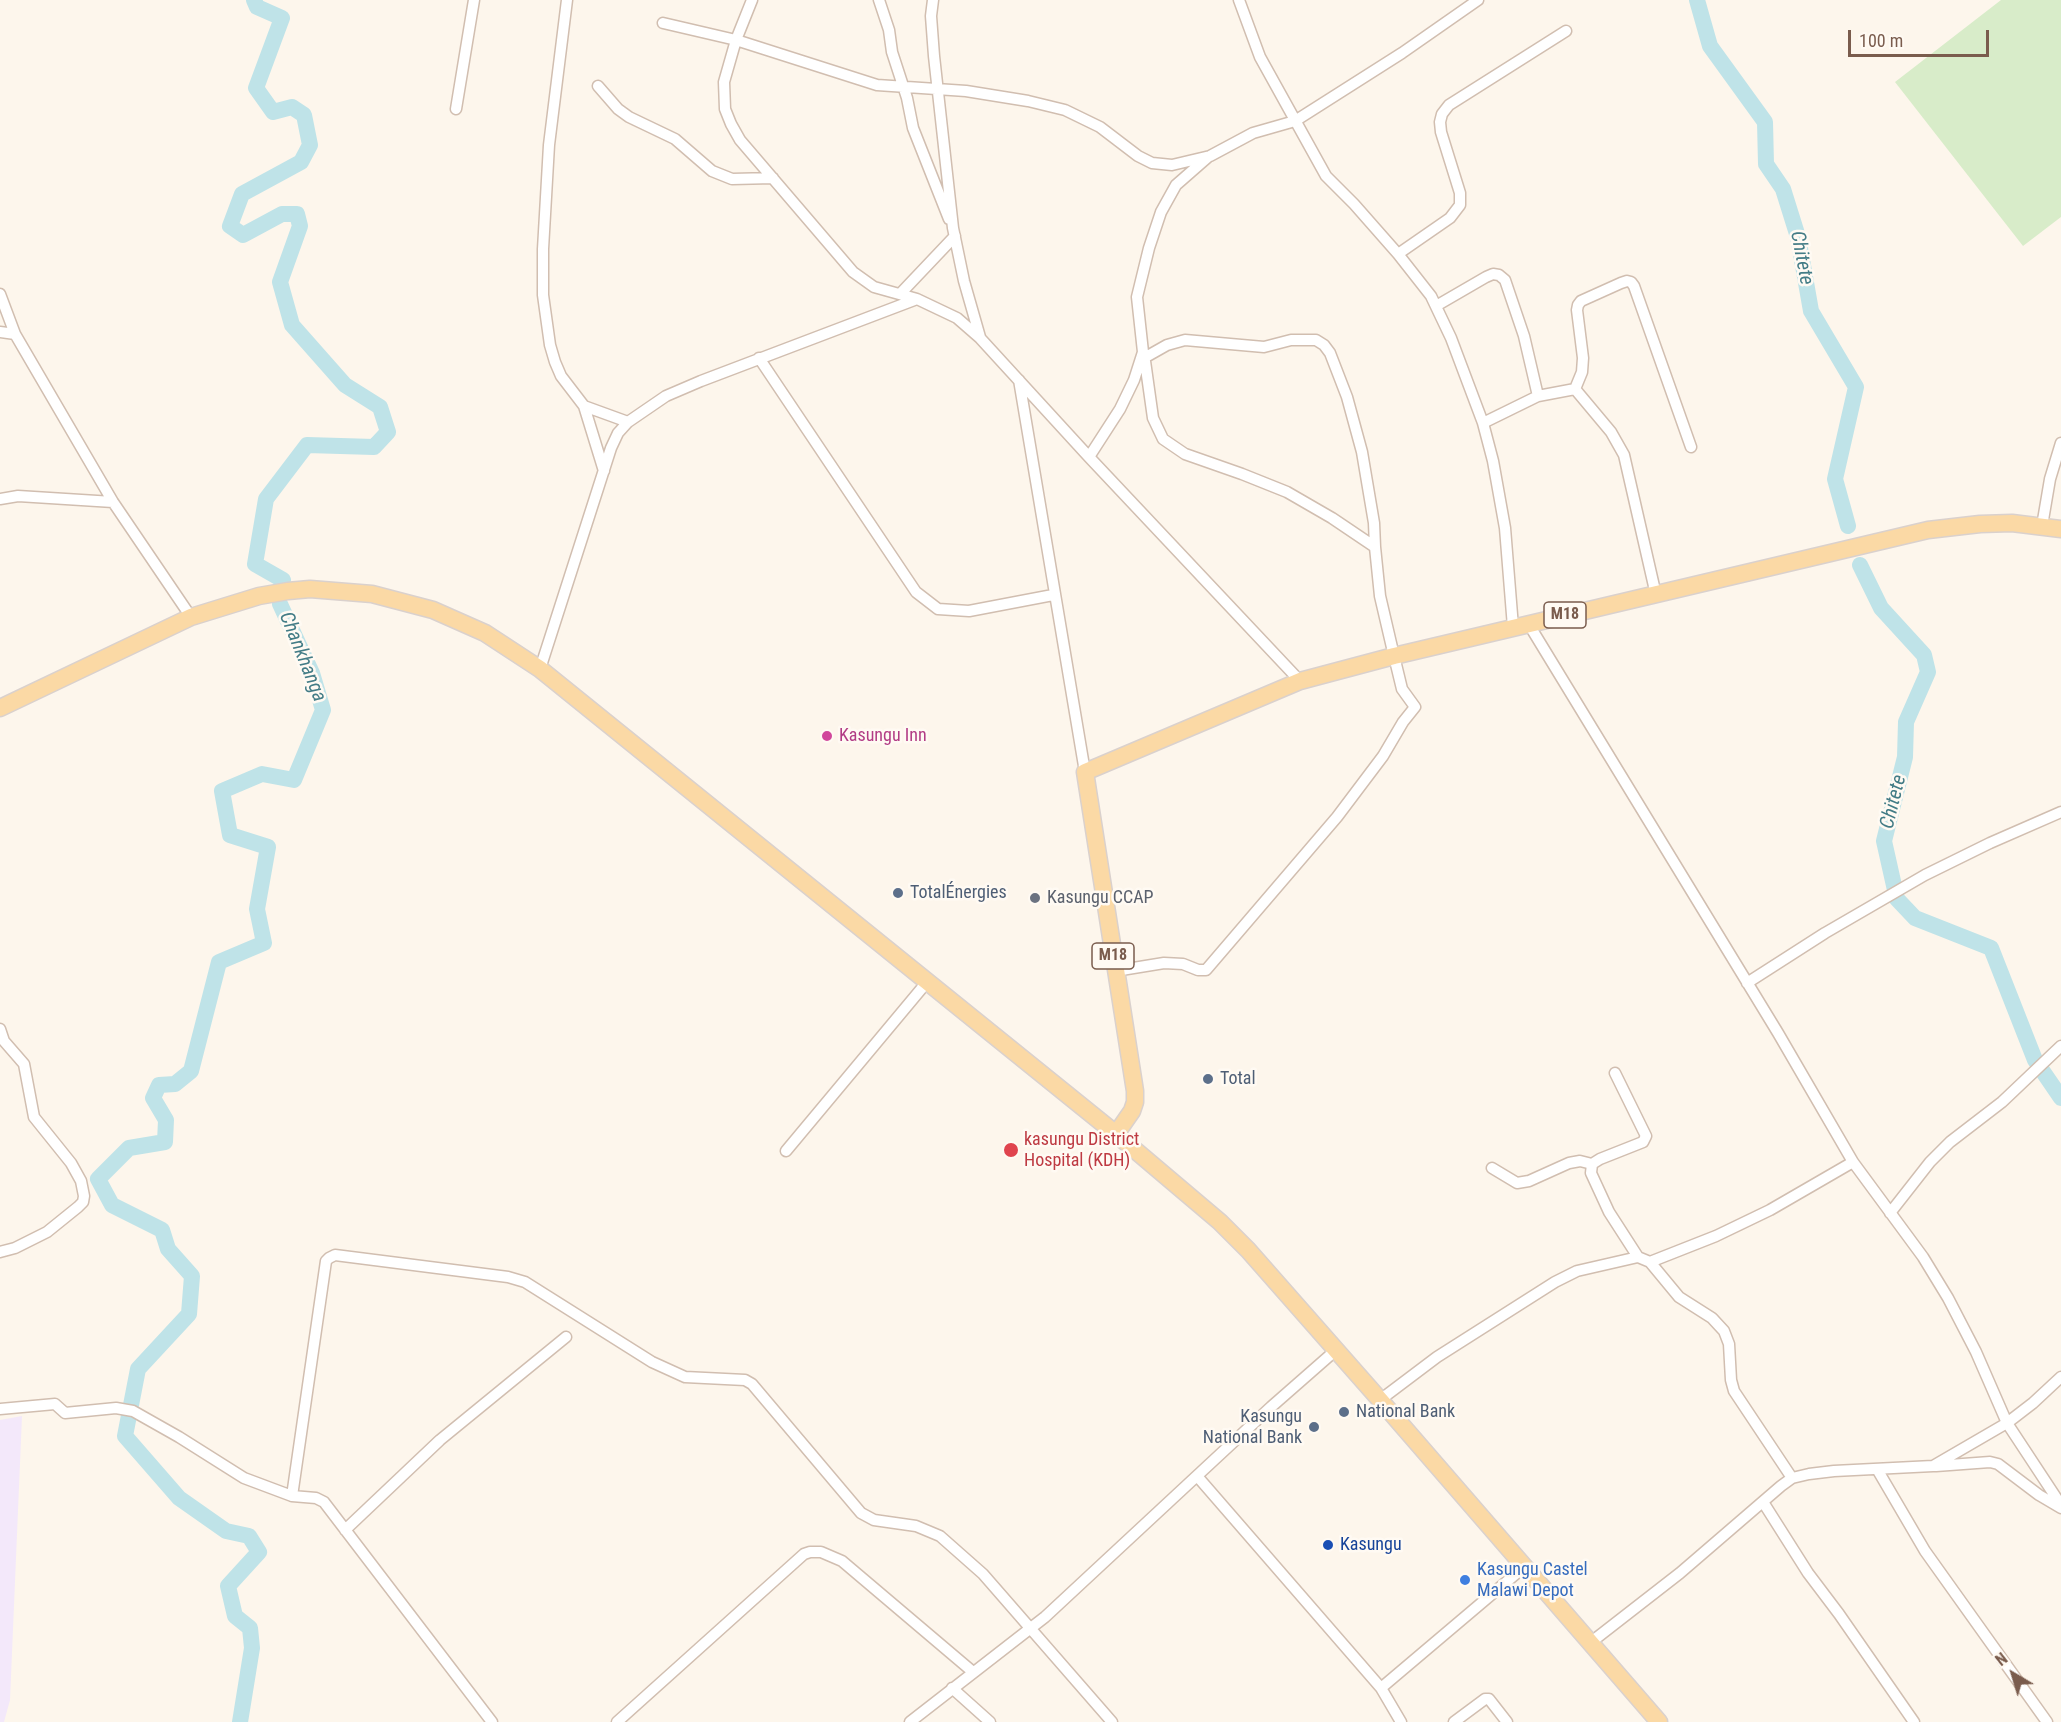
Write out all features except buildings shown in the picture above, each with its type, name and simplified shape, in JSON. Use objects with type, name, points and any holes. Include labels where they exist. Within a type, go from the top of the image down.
[{"type":"main road","name":"M18","points":[[1116,1134],[1132,1111],[1135,1102],[1085,772],[1300,681],[1394,656],[1928,530],[1980,524],[2042,525],[2061,529]]},
{"type":"main road","points":[[0,707],[191,617],[259,596],[288,591],[310,589],[372,594],[433,610],[485,633],[540,669],[1116,1134],[1234,1236],[1380,1400],[1659,1722]]},
{"type":"street","points":[[456,109],[474,0]]},
{"type":"street","points":[[567,0],[549,145],[543,249],[543,295],[550,345],[558,369],[568,387],[584,406],[603,471]]},
{"type":"street","points":[[752,0],[736,40],[724,81],[725,109],[735,133],[853,272],[874,287],[917,299],[957,318],[980,338],[1300,681]]},
{"type":"street","points":[[879,0],[888,30],[891,52],[917,138],[954,232]]},
{"type":"street","points":[[933,0],[931,16],[954,232],[964,281],[980,338]]},
{"type":"street","points":[[1239,0],[1260,57],[1326,176],[1398,254],[1436,306],[1467,375],[1483,423],[1502,499],[1521,625],[1747,983],[1853,1162],[1923,1257],[1948,1298],[1976,1352],[2007,1424],[2061,1507]]},
{"type":"street","points":[[1374,547],[1332,518],[1287,492],[1185,454],[1163,439],[1153,418],[1137,297],[1161,212],[1176,185],[1210,156],[1253,133],[1295,121],[1402,53],[1478,0]]},
{"type":"street","points":[[663,23],[776,51],[859,80],[903,88],[938,89],[1028,101],[1065,110],[1100,127],[1138,156],[1152,163],[1172,165],[1210,156]]},
{"type":"street","points":[[1398,254],[1450,218],[1460,205],[1460,193],[1441,132],[1442,114],[1449,105],[1566,31]]},
{"type":"street","points":[[598,86],[618,109],[629,117],[675,139],[712,171],[732,179],[773,178]]},
{"type":"street","points":[[900,294],[954,232]]},
{"type":"street","points":[[1436,306],[1493,274],[1505,280],[1524,336],[1538,396]]},
{"type":"street","points":[[1575,389],[1582,372],[1583,358],[1578,305],[1621,283],[1630,282],[1634,286],[1691,447]]},
{"type":"street","points":[[0,294],[15,334],[113,502],[191,617]]},
{"type":"street","points":[[540,669],[610,448],[618,433],[628,422],[666,396],[759,358],[917,299]]},
{"type":"street","points":[[0,332],[15,334]]},
{"type":"street","points":[[1089,457],[1120,409],[1144,355],[1185,340],[1264,347],[1291,340],[1316,340],[1324,345],[1330,353],[1347,397],[1362,452],[1374,523],[1374,547],[1380,596],[1402,689],[1415,707],[1402,722],[1383,756],[1337,817],[1206,970],[1198,970],[1183,964],[1164,963],[1115,971]]},
{"type":"street","points":[[759,358],[916,592],[938,609],[969,611],[1053,595]]},
{"type":"street","points":[[1018,380],[1085,772]]},
{"type":"street","points":[[1483,423],[1538,396],[1575,389]]},
{"type":"street","points":[[1575,389],[1611,432],[1624,455],[1656,595]]},
{"type":"street","points":[[584,406],[628,422]]},
{"type":"street","points":[[2042,525],[2050,479],[2061,443]]},
{"type":"street","points":[[0,499],[18,496],[113,502]]},
{"type":"street","points":[[1747,983],[1825,933],[1924,875],[2061,812]]},
{"type":"street","points":[[786,1151],[927,982]]},
{"type":"street","points":[[0,1029],[4,1041],[24,1064],[34,1117],[71,1163],[81,1181],[84,1196],[83,1202],[78,1207],[47,1232],[15,1248],[0,1252]]},
{"type":"street","points":[[1890,1213],[1930,1162],[1950,1142],[2002,1102],[2061,1046]]},
{"type":"street","points":[[1492,1168],[1517,1183],[1529,1181],[1569,1163],[1580,1161],[1592,1164],[1643,1142],[1646,1136],[1615,1073]]},
{"type":"street","points":[[1650,1262],[1716,1236],[1770,1210],[1853,1162]]},
{"type":"street","points":[[1592,1164],[1591,1173],[1609,1212],[1638,1257],[1650,1262],[1679,1297],[1712,1318],[1724,1332],[1730,1344],[1731,1380],[1734,1391],[1792,1478]]},
{"type":"street","points":[[292,1496],[326,1261],[335,1255],[508,1277],[525,1282],[652,1362],[685,1377],[744,1380],[752,1384],[861,1513],[874,1520],[916,1526],[940,1536],[983,1574],[1112,1722]]},
{"type":"street","points":[[1380,1400],[1437,1357],[1555,1281],[1577,1270],[1638,1257]]},
{"type":"street","points":[[345,1530],[440,1440],[566,1337]]},
{"type":"street","points":[[910,1722],[1045,1617],[1271,1407],[1336,1350]]},
{"type":"street","points":[[1933,1466],[2007,1424],[2061,1377]]},
{"type":"street","points":[[0,1409],[56,1404],[65,1413],[116,1408],[133,1411],[244,1478],[292,1496],[316,1498],[324,1502],[492,1722]]},
{"type":"street","points":[[1590,1643],[1680,1573],[1792,1478],[1809,1474],[1990,1462],[1998,1464],[2038,1495],[2061,1507]]},
{"type":"street","points":[[1877,1469],[1925,1551],[2047,1722]]},
{"type":"street","points":[[1197,1476],[1381,1688],[1401,1722]]},
{"type":"street","points":[[1763,1502],[1808,1573],[1914,1722]]},
{"type":"street","points":[[617,1722],[804,1554],[810,1552],[821,1552],[842,1561],[973,1672]]},
{"type":"street","points":[[1381,1688],[1524,1567]]},
{"type":"street","points":[[952,1688],[990,1722]]},
{"type":"street","points":[[1454,1722],[1485,1698],[1489,1699],[1507,1722]]},
{"type":"shaded area","points":[[22,1416],[10,1700],[4,1722],[0,1722],[0,1420]]},
{"type":"green space","points":[[2001,0],[2061,0],[2061,217],[2023,246],[1895,82]]},
{"type":"waterway","name":"Chankhanga","points":[[254,0],[257,7],[282,18],[256,88],[273,112],[292,107],[304,115],[310,145],[301,162],[242,194],[230,226],[243,235],[282,214],[297,214],[300,226],[280,282],[292,325],[345,385],[380,407],[388,432],[374,447],[307,445],[266,499],[255,564],[283,580]]},
{"type":"waterway","name":"Chitete","points":[[1697,0],[1710,46],[1765,122],[1766,164],[1783,189],[1798,237],[1811,311],[1856,387],[1835,479],[1848,526]]},
{"type":"waterway","name":"Chitete","points":[[1860,565],[1881,608],[1924,655],[1928,672],[1906,722],[1905,757],[1884,841],[1897,899],[1915,918],[1991,948],[2035,1060],[2061,1098]]},
{"type":"waterway","name":"Chankhanga","points":[[240,1722],[252,1648],[250,1628],[235,1616],[228,1586],[259,1552],[249,1536],[226,1531],[179,1498],[125,1436],[138,1369],[189,1314],[192,1276],[168,1249],[162,1230],[112,1205],[98,1179],[129,1148],[165,1142],[166,1120],[153,1098],[159,1085],[175,1084],[191,1071],[219,962],[264,943],[257,909],[268,847],[230,835],[222,791],[262,774],[294,780],[323,710],[312,673],[280,604]]},
{"type":"place","name":"Kasungu Inn","points":[[827,736]]},
{"type":"place","name":"TotalÉnergies","points":[[898,893]]},
{"type":"place","name":"Kasungu CCAP","points":[[1035,898]]},
{"type":"place","name":"Total","points":[[1208,1079]]},
{"type":"place","name":"kasungu District Hospital (KDH)","points":[[1011,1150]]},
{"type":"place","name":"National Bank","points":[[1344,1412]]},
{"type":"place","name":"Kasungu National Bank","points":[[1314,1427]]},
{"type":"place","name":"Kasungu","points":[[1328,1545]]},
{"type":"place","name":"Kasungu Castel Malawi Depot","points":[[1465,1580]]}]
